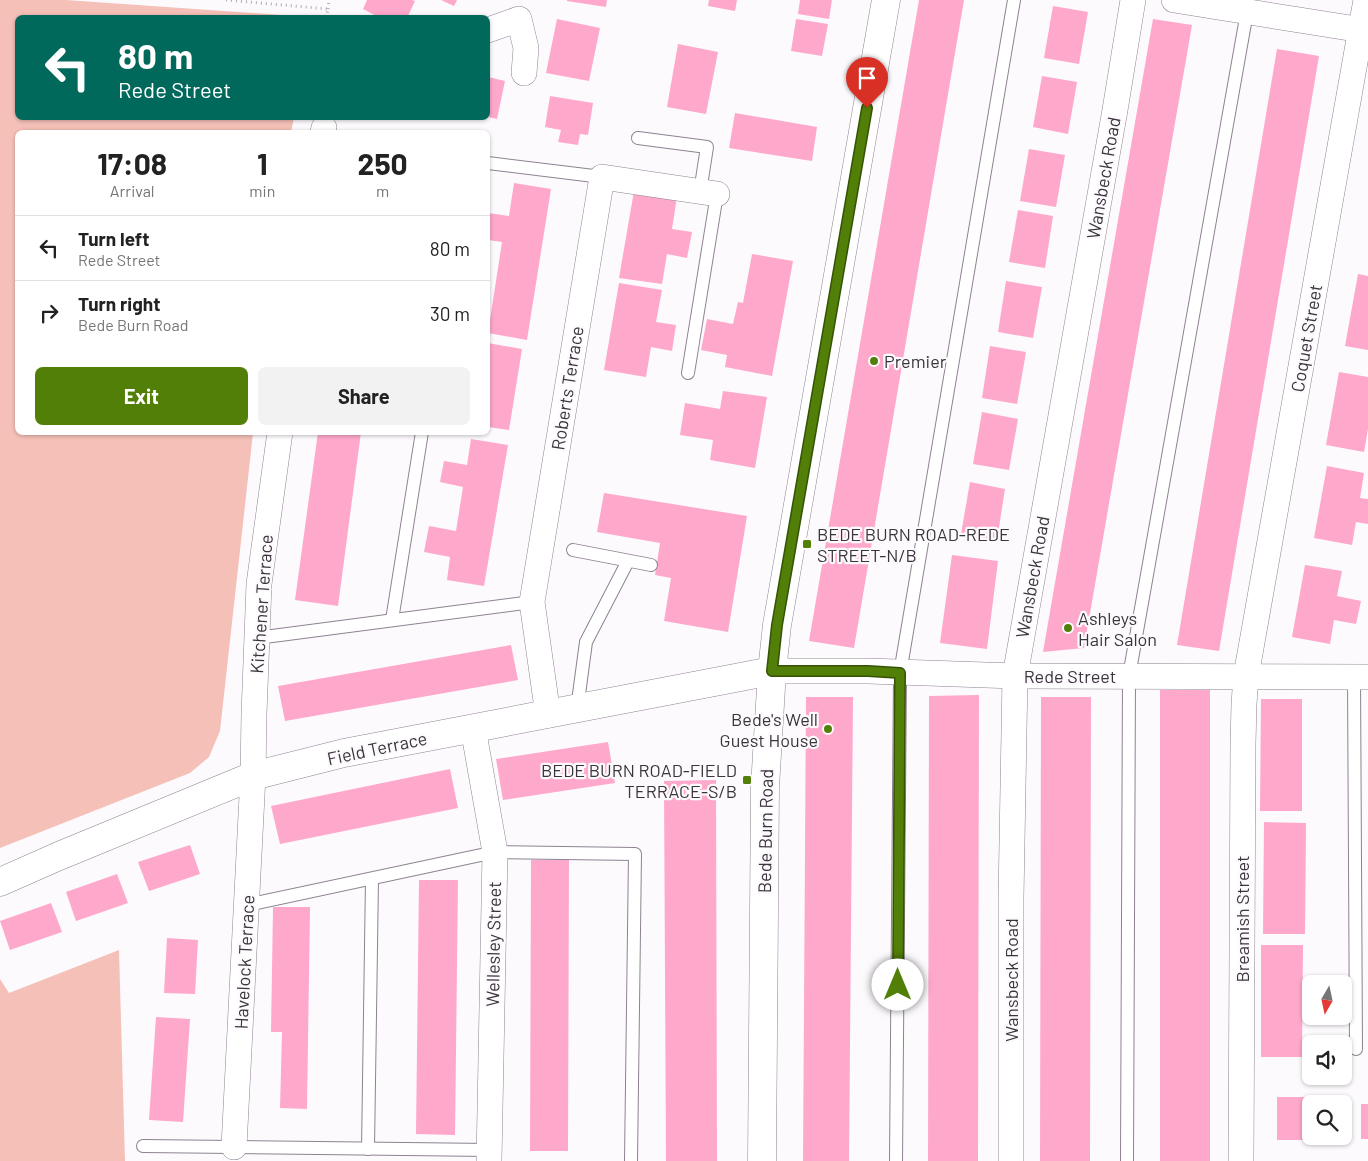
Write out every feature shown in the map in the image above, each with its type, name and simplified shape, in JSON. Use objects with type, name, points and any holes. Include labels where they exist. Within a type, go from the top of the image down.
[{"type":"main road","name":"Bede Burn Road","points":[[762,1161],[765,787],[772,671],[777,625],[886,0]]},
{"type":"main road","name":"Field Terrace","points":[[0,882],[253,776],[344,753],[772,671]]},
{"type":"street","name":"Wansbeck Road","points":[[1011,1161],[1011,898],[1015,676],[1115,110],[1132,0]]},
{"type":"street","points":[[1174,0],[1364,30]]},
{"type":"street","name":"Coquet Street","points":[[1246,676],[1364,30],[1366,0]]},
{"type":"street","points":[[490,29],[518,10],[526,48],[524,73]]},
{"type":"street","points":[[602,177],[709,193]]},
{"type":"street","name":"Roberts Terrace","points":[[548,715],[532,602],[602,177]]},
{"type":"street","name":"Kitchener Terrace","points":[[253,776],[259,584],[280,435]]},
{"type":"street","name":"Rede Street","points":[[772,671],[868,671],[1015,676],[1361,677]]},
{"type":"street","name":"Breamish Street","points":[[1241,1161],[1243,754],[1246,676]]},
{"type":"street","name":"Wellesley Street","points":[[473,728],[495,852],[489,1156]]},
{"type":"street","name":"Havelock Terrace","points":[[234,1147],[253,776]]},
{"type":"lane","points":[[896,1161],[900,673],[1014,0]]},
{"type":"lane","points":[[1127,1161],[1128,676],[1247,12]]},
{"type":"lane","points":[[638,138],[708,147],[709,193],[688,373]]},
{"type":"lane","points":[[490,163],[602,177]]},
{"type":"lane","points":[[392,620],[422,435]]},
{"type":"lane","points":[[573,550],[652,565]]},
{"type":"lane","points":[[577,709],[586,642],[628,561]]},
{"type":"lane","points":[[257,638],[532,602]]},
{"type":"lane","points":[[1356,1049],[1361,677]]},
{"type":"lane","points":[[247,905],[495,852],[635,854],[631,1161]]},
{"type":"lane","points":[[368,1149],[372,878]]},
{"type":"lane","points":[[143,1146],[368,1149],[489,1156]]},
{"type":"path","points":[[226,0],[328,8]]},
{"type":"path","points":[[327,15],[328,0]]},
{"type":"shaded area","points":[[0,0],[66,0],[281,15],[15,15],[15,120],[294,120],[291,130],[15,130],[15,435],[253,435],[220,731],[209,757],[190,773],[0,848]]},
{"type":"shaded area","points":[[119,950],[125,1161],[0,1161],[0,979],[9,993]]},
{"type":"building","points":[[367,0],[415,1],[408,15],[374,15],[363,9]]},
{"type":"building","points":[[441,0],[457,0],[454,6]]},
{"type":"building","points":[[567,0],[607,0],[606,7]]},
{"type":"building","points":[[709,0],[737,0],[735,11],[708,6]]},
{"type":"building","points":[[800,0],[832,0],[829,19],[798,14]]},
{"type":"building","points":[[919,0],[964,0],[854,648],[809,641]]},
{"type":"building","points":[[1053,6],[1088,12],[1079,64],[1044,58]]},
{"type":"building","points":[[557,19],[600,28],[589,81],[546,73]]},
{"type":"building","points":[[796,19],[828,24],[822,56],[791,51]]},
{"type":"building","points":[[1153,19],[1192,25],[1084,648],[1043,652]]},
{"type":"building","points":[[678,44],[718,52],[706,114],[667,107]]},
{"type":"building","points":[[1277,49],[1319,56],[1219,651],[1177,645]]},
{"type":"building","points":[[1042,76],[1077,82],[1068,134],[1033,127]]},
{"type":"building","points":[[490,77],[505,81],[497,119],[490,117]]},
{"type":"building","points":[[550,96],[593,103],[588,135],[580,134],[578,145],[558,142],[561,130],[545,127]]},
{"type":"building","points":[[735,113],[817,127],[812,161],[729,148]]},
{"type":"building","points":[[1029,149],[1065,155],[1056,207],[1020,201]]},
{"type":"building","points":[[514,183],[551,189],[527,340],[490,333],[490,320],[502,242],[490,240],[490,213],[509,216]]},
{"type":"building","points":[[634,191],[677,197],[672,229],[692,232],[687,258],[667,254],[662,284],[619,278]]},
{"type":"building","points":[[1018,210],[1053,216],[1045,268],[1009,262]]},
{"type":"building","points":[[752,254],[793,261],[772,376],[725,367],[727,355],[701,350],[707,319],[733,324],[738,302],[743,303]]},
{"type":"building","points":[[1358,274],[1368,276],[1368,350],[1345,346]]},
{"type":"building","points":[[1006,281],[1042,287],[1033,338],[998,332]]},
{"type":"building","points":[[619,283],[662,290],[656,322],[676,325],[672,351],[651,347],[646,377],[604,370]]},
{"type":"building","points":[[490,343],[522,349],[509,430],[490,427]]},
{"type":"building","points":[[990,346],[1026,352],[1017,404],[982,398]]},
{"type":"building","points":[[1339,372],[1368,377],[1368,429],[1364,452],[1326,445]]},
{"type":"building","points":[[723,391],[767,397],[755,468],[710,460],[713,440],[680,435],[685,403],[720,409]]},
{"type":"building","points":[[982,412],[1018,419],[1009,470],[973,464]]},
{"type":"building","points":[[318,435],[361,435],[338,606],[295,600]]},
{"type":"building","points":[[471,439],[508,445],[484,586],[447,580],[450,557],[424,552],[429,526],[456,531],[463,487],[440,482],[444,461],[467,465]]},
{"type":"building","points":[[1327,466],[1364,473],[1360,498],[1368,499],[1368,524],[1356,522],[1352,545],[1314,538]]},
{"type":"building","points":[[970,482],[1005,489],[997,540],[961,534]]},
{"type":"building","points":[[604,493],[747,516],[728,632],[664,621],[671,578],[655,575],[660,543],[597,532]]},
{"type":"building","points":[[952,555],[998,561],[987,649],[940,643]]},
{"type":"building","points":[[1305,565],[1342,571],[1337,596],[1361,601],[1356,624],[1334,620],[1330,644],[1292,637]]},
{"type":"building","points":[[511,645],[518,680],[285,721],[278,686]]},
{"type":"building","points":[[1160,690],[1210,690],[1210,1161],[1160,1161]]},
{"type":"building","points":[[979,695],[978,1161],[928,1161],[929,696]]},
{"type":"building","points":[[806,697],[853,697],[849,1161],[803,1161]]},
{"type":"building","points":[[1041,697],[1091,697],[1090,1161],[1040,1161]]},
{"type":"building","points":[[1261,699],[1302,699],[1302,811],[1260,811]]},
{"type":"building","points":[[608,742],[615,783],[503,800],[496,759]]},
{"type":"building","points":[[450,769],[458,808],[280,844],[271,806]]},
{"type":"building","points":[[716,780],[717,1161],[666,1161],[664,781]]},
{"type":"building","points":[[1264,822],[1306,823],[1305,934],[1263,934]]},
{"type":"building","points":[[190,845],[200,874],[149,891],[138,862]]},
{"type":"building","points":[[531,860],[569,860],[568,1151],[530,1151]]},
{"type":"building","points":[[117,874],[128,903],[76,921],[66,892]]},
{"type":"building","points":[[419,880],[458,880],[455,1135],[416,1134]]},
{"type":"building","points":[[51,903],[62,932],[10,950],[0,921]]},
{"type":"building","points":[[273,907],[310,907],[307,1109],[280,1108],[282,1032],[271,1032]]},
{"type":"building","points":[[167,938],[198,940],[195,994],[164,993]]},
{"type":"building","points":[[1261,945],[1303,945],[1302,1057],[1261,1057]]},
{"type":"building","points":[[156,1017],[190,1019],[183,1122],[149,1120]]},
{"type":"building","points":[[1277,1097],[1302,1097],[1302,1140],[1277,1140]]},
{"type":"building","points":[[1361,1104],[1368,1104],[1368,1139],[1361,1139]]},
{"type":"place","name":"Premier","points":[[874,361]]},
{"type":"place","name":"BEDE BURN ROAD-REDE STREET-N/B","points":[[807,544]]},
{"type":"place","name":"Ashleys Hair Salon","points":[[1068,628]]},
{"type":"place","name":"Bede's Well Guest House","points":[[828,729]]},
{"type":"place","name":"BEDE BURN ROAD-FIELD TERRACE-S/B","points":[[747,780]]},
{"type":"route","points":[[867,108],[777,625],[772,671],[900,673],[898,985]]}]
